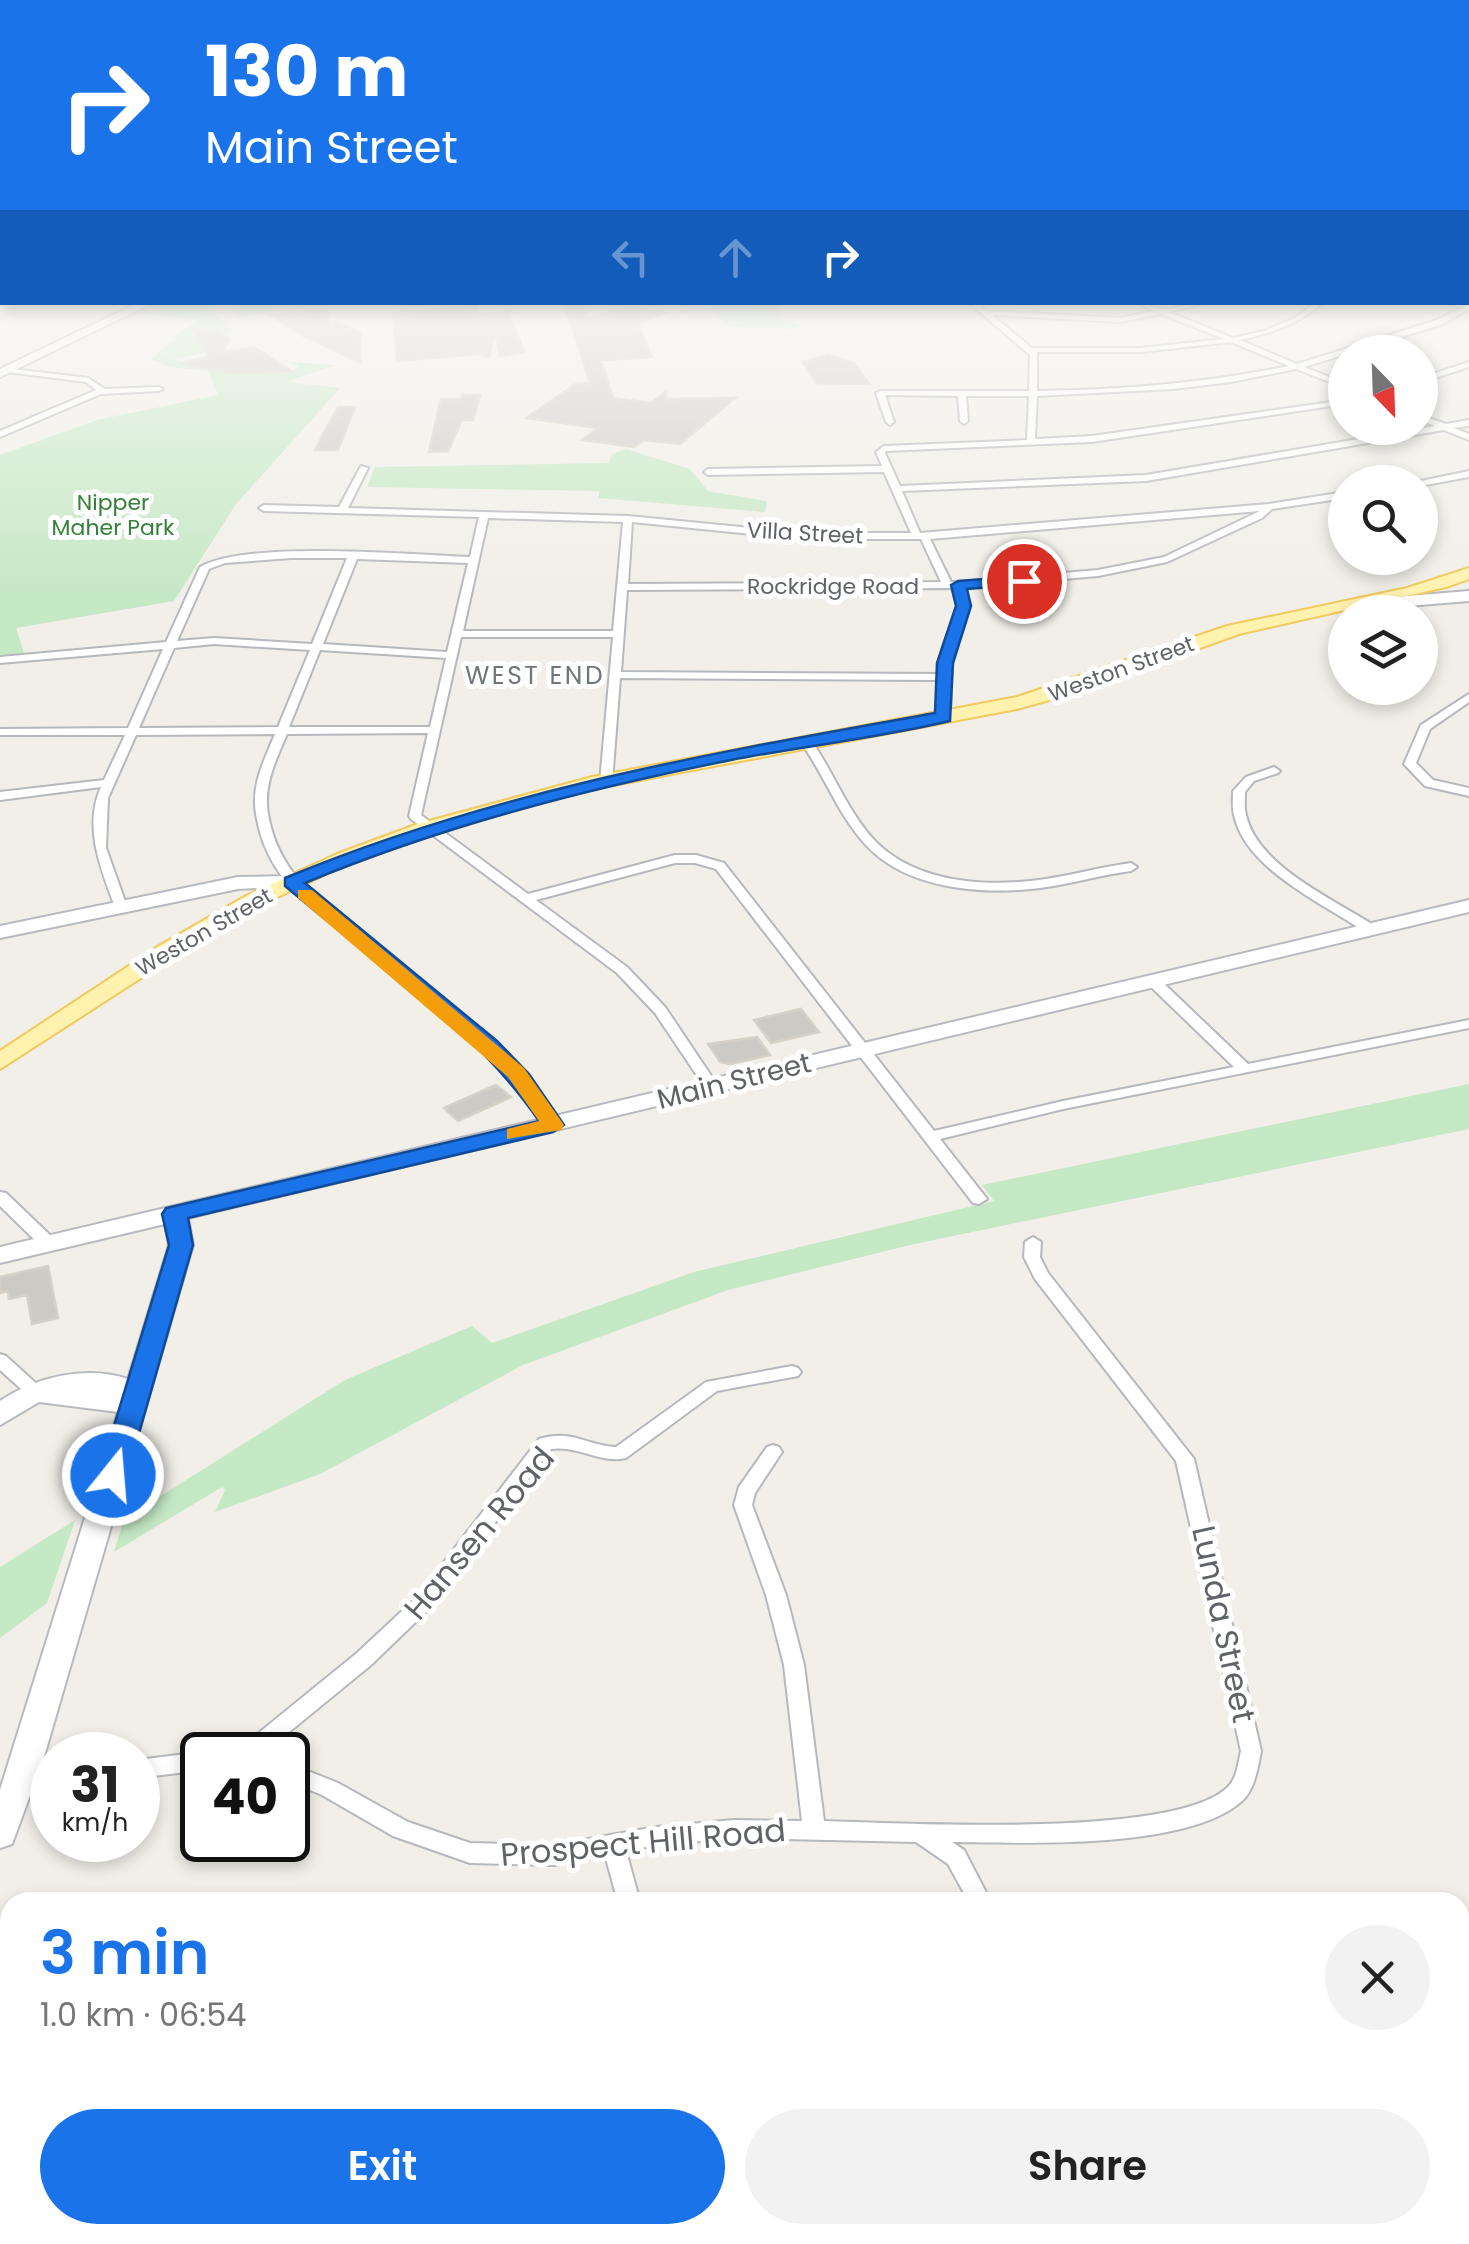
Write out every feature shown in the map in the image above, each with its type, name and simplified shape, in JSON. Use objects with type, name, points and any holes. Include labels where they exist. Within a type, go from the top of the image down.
[{"type":"main road","name":"Weston Street","points":[[1402,595],[1469,573]]},
{"type":"main road","points":[[1438,599],[1469,596]]},
{"type":"main road","name":"Weston Street","points":[[0,1062],[154,958],[292,882],[428,828],[606,782],[1071,690],[1222,633],[1328,610]]},
{"type":"main road","points":[[0,932],[244,882],[292,882]]},
{"type":"main road","name":"Main Street","points":[[0,1255],[1469,906]]},
{"type":"main road","points":[[6,1812],[181,1245],[174,1214]]},
{"type":"main road","points":[[0,1415],[35,1392],[112,1404],[132,1397]]},
{"type":"street","points":[[97,388],[102,392]]},
{"type":"street","points":[[1032,443],[1034,388]]},
{"type":"street","points":[[890,422],[880,393],[1034,393],[1135,388]]},
{"type":"street","points":[[0,434],[102,392],[158,389]]},
{"type":"street","points":[[962,393],[964,420]]},
{"type":"street","points":[[944,717],[943,677],[963,606],[921,536],[887,470],[882,450],[1124,435],[1328,405]]},
{"type":"street","points":[[897,489],[1135,479],[1469,423]]},
{"type":"street","points":[[1438,424],[1469,436]]},
{"type":"street","points":[[342,510],[364,468]]},
{"type":"street","points":[[708,472],[887,470]]},
{"type":"street","points":[[1438,480],[1469,474]]},
{"type":"street","name":"Villa Street","points":[[264,508],[628,519],[790,536],[921,536],[1269,507],[1328,498]]},
{"type":"street","name":"Rockridge Road","points":[[622,587],[952,585],[1132,568],[1194,548],[1269,507]]},
{"type":"street","points":[[484,515],[414,813],[428,828],[638,985],[672,1026],[711,1086]]},
{"type":"street","points":[[606,782],[628,519]]},
{"type":"street","points":[[121,907],[98,834],[107,783],[135,729],[204,569],[214,562],[353,556],[474,560]]},
{"type":"street","points":[[353,556],[263,781],[260,807],[292,882],[490,1046],[521,1079],[553,1125]]},
{"type":"street","points":[[456,634],[618,634]]},
{"type":"street","points":[[0,660],[170,642],[452,655]]},
{"type":"street","points":[[614,675],[943,677]]},
{"type":"street","points":[[1469,697],[1426,726],[1410,764],[1414,773],[1428,783],[1469,792]]},
{"type":"street","points":[[0,732],[435,730]]},
{"type":"street","points":[[806,741],[869,841],[887,858],[920,872],[968,883],[1024,886],[1131,867]]},
{"type":"street","points":[[1274,771],[1250,779],[1239,790],[1239,809],[1250,836],[1284,872],[1370,929]]},
{"type":"street","points":[[0,796],[107,783]]},
{"type":"street","points":[[525,899],[675,859],[716,864],[979,1199]]},
{"type":"street","points":[[1152,980],[1244,1068]]},
{"type":"street","points":[[932,1136],[1469,1024]]},
{"type":"street","points":[[0,1197],[49,1244]]},
{"type":"street","name":"Lunda Street","points":[[920,1833],[1132,1828],[1197,1816],[1237,1792],[1251,1752],[1185,1459],[1041,1275],[1033,1261],[1033,1242]]},
{"type":"street","points":[[0,1360],[35,1392]]},
{"type":"street","name":"Hansen Road","points":[[274,1732],[364,1659],[424,1602],[544,1444],[564,1440],[605,1453],[620,1453],[712,1386],[792,1372]]},
{"type":"street","points":[[773,1452],[746,1492],[744,1504],[776,1596],[794,1665],[814,1829]]},
{"type":"street","name":"Prospect Hill Road","points":[[310,1781],[401,1829],[470,1853],[554,1855],[695,1831],[814,1829],[920,1833]]},
{"type":"street","points":[[6,1812],[30,1795]]},
{"type":"street","points":[[920,1833],[956,1857],[975,1892]]},
{"type":"street","points":[[613,1845],[626,1892]]},
{"type":"green space","name":"Nipper Maher Park","points":[[215,388],[340,388],[236,504],[174,601],[16,628],[24,653],[0,656],[0,455],[97,420],[218,395]]},
{"type":"green space","points":[[626,449],[690,469],[708,491],[767,501],[765,512],[599,498],[599,491],[367,487],[375,467],[609,463],[612,454]]},
{"type":"green space","points":[[1469,1084],[1469,1129],[910,1245],[728,1290],[523,1365],[320,1474],[215,1512],[225,1490],[222,1487],[114,1552],[124,1519],[345,1380],[472,1326],[492,1343],[694,1272],[994,1201],[982,1185]]},
{"type":"green space","points":[[75,1520],[47,1603],[0,1638],[0,1567]]},
{"type":"building","points":[[571,388],[610,388],[613,398],[651,403],[666,392],[666,399],[735,398],[680,444],[644,440],[634,447],[582,440],[598,428],[526,418]]},
{"type":"building","points":[[462,395],[480,395],[473,420],[462,420],[448,451],[429,452],[441,399],[461,399]]},
{"type":"building","points":[[338,407],[355,407],[338,450],[315,450]]},
{"type":"building","points":[[801,1009],[819,1032],[771,1043],[754,1020]]},
{"type":"building","points":[[757,1037],[770,1055],[730,1064],[720,1062],[708,1044]]},
{"type":"building","points":[[496,1085],[511,1097],[458,1121],[444,1108]]},
{"type":"building","points":[[48,1266],[58,1318],[32,1324],[27,1295],[9,1299],[8,1291],[0,1293],[0,1277]]},
{"type":"slow traffic","points":[[305,894],[490,1046],[516,1073],[553,1125],[516,1134]]},
{"type":"district","name":"WEST END","points":[[535,675]]},
{"type":"route","points":[[113,1475],[181,1245],[174,1214],[553,1125],[521,1079],[490,1046],[292,882],[391,840],[549,796],[656,770],[944,717],[945,663],[963,606],[958,585],[1024,581]]}]
